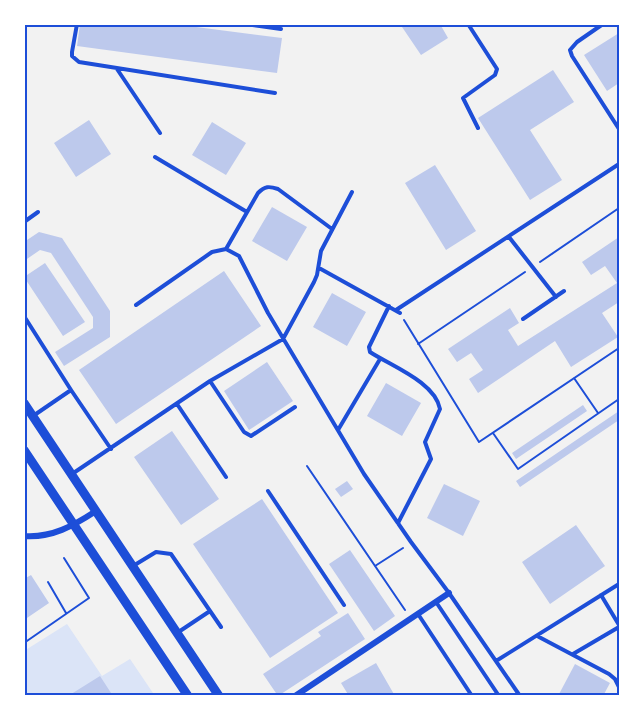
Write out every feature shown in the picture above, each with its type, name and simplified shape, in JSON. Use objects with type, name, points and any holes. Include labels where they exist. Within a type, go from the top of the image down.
[{"type":"main road","points":[[24,403],[219,696]]},
{"type":"main road","points":[[24,450],[188,696]]},
{"type":"street","points":[[24,536],[48,535],[74,525],[96,511]]},
{"type":"street","points":[[295,696],[449,592]]},
{"type":"lane","points":[[77,24],[72,52],[75,60],[117,69],[275,93]]},
{"type":"lane","points":[[246,24],[281,29]]},
{"type":"lane","points":[[468,24],[497,69],[495,75],[463,98],[478,128]]},
{"type":"lane","points":[[603,24],[577,42],[570,50],[619,129]]},
{"type":"lane","points":[[117,69],[160,133]]},
{"type":"lane","points":[[155,157],[247,212]]},
{"type":"lane","points":[[319,268],[398,311],[619,164]]},
{"type":"lane","points":[[226,249],[263,188],[278,189],[332,229]]},
{"type":"lane","points":[[72,475],[210,381],[284,339],[314,282],[321,251],[352,192]]},
{"type":"lane","points":[[24,222],[38,212]]},
{"type":"lane","points":[[509,237],[556,297]]},
{"type":"lane","points":[[136,305],[212,252],[226,249],[239,256],[268,313],[337,430],[411,542],[449,592],[520,696]]},
{"type":"lane","points":[[523,319],[564,291]]},
{"type":"lane","points":[[389,306],[369,347],[370,352],[425,385],[439,403],[440,409],[425,442],[431,459],[398,523]]},
{"type":"lane","points":[[24,316],[111,449]]},
{"type":"lane","points":[[337,430],[380,359]]},
{"type":"lane","points":[[210,381],[244,432],[251,436],[295,407]]},
{"type":"lane","points":[[33,416],[72,390]]},
{"type":"lane","points":[[177,404],[226,477]]},
{"type":"lane","points":[[268,490],[344,605]]},
{"type":"lane","points":[[132,566],[156,552],[171,554],[221,627]]},
{"type":"lane","points":[[496,662],[619,584]]},
{"type":"lane","points":[[572,654],[619,626],[601,595]]},
{"type":"lane","points":[[435,601],[499,696]]},
{"type":"lane","points":[[177,633],[210,611]]},
{"type":"lane","points":[[417,614],[472,696]]},
{"type":"lane","points":[[538,637],[609,674],[619,687]]},
{"type":"path","points":[[418,344],[619,208]]},
{"type":"path","points":[[398,311],[479,442],[619,348]]},
{"type":"path","points":[[574,378],[598,413]]},
{"type":"path","points":[[493,433],[518,468],[619,399]]},
{"type":"path","points":[[308,466],[411,618]]},
{"type":"path","points":[[375,566],[411,542]]},
{"type":"path","points":[[24,643],[89,598],[64,558]]},
{"type":"path","points":[[48,582],[66,613]]},
{"type":"shaded area","points":[[67,624],[102,676],[130,659],[155,696],[24,696],[24,651]]},
{"type":"building","points":[[80,24],[173,24],[282,38],[277,73],[77,46]]},
{"type":"building","points":[[400,24],[440,24],[448,38],[421,55]]},
{"type":"building","points":[[619,33],[619,83],[607,91],[584,55]]},
{"type":"building","points":[[553,70],[574,102],[530,130],[562,180],[530,200],[478,118]]},
{"type":"building","points":[[89,120],[111,154],[76,177],[54,143]]},
{"type":"building","points":[[212,122],[246,143],[226,175],[192,155]]},
{"type":"building","points":[[435,165],[476,231],[446,250],[405,183]]},
{"type":"building","points":[[272,207],[307,227],[287,261],[252,241]]},
{"type":"building","points":[[39,232],[62,238],[110,311],[110,337],[64,366],[55,352],[93,328],[93,317],[51,253],[40,250],[24,261],[24,242]]},
{"type":"building","points":[[619,237],[619,302],[602,313],[618,337],[571,367],[555,341],[478,393],[469,379],[483,370],[471,353],[457,362],[448,349],[510,308],[519,323],[508,330],[518,346],[617,283],[605,266],[591,275],[582,262]]},
{"type":"building","points":[[45,263],[85,322],[63,336],[24,277]]},
{"type":"building","points":[[224,271],[261,326],[116,424],[79,370]]},
{"type":"building","points":[[332,293],[366,312],[347,346],[313,327]]},
{"type":"building","points":[[267,362],[293,401],[249,430],[224,391]]},
{"type":"building","points":[[386,383],[421,403],[402,436],[367,416]]},
{"type":"building","points":[[583,405],[587,411],[516,459],[512,453]]},
{"type":"building","points":[[619,411],[619,420],[520,487],[516,481]]},
{"type":"building","points":[[172,431],[219,499],[181,525],[134,457]]},
{"type":"building","points":[[347,481],[353,489],[341,497],[335,489]]},
{"type":"building","points":[[444,484],[480,501],[463,536],[427,518]]},
{"type":"building","points":[[262,499],[338,613],[270,658],[193,544]]},
{"type":"building","points":[[576,525],[605,566],[550,604],[522,562]]},
{"type":"building","points":[[350,550],[395,616],[374,631],[329,564]]},
{"type":"building","points":[[31,575],[49,603],[24,620],[24,579]]},
{"type":"building","points":[[348,613],[365,639],[278,696],[263,674],[321,636],[318,632]]},
{"type":"building","points":[[376,663],[395,696],[349,696],[341,683]]},
{"type":"building","points":[[575,664],[610,683],[603,696],[558,696]]},
{"type":"building","points":[[100,676],[113,696],[68,696]]}]
